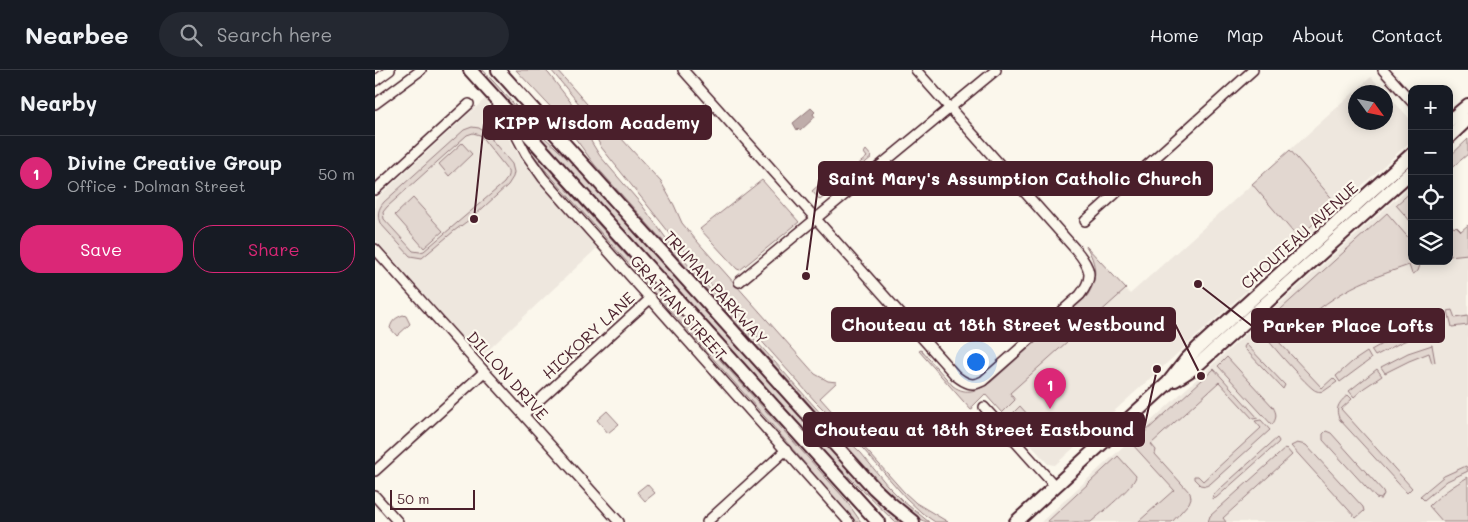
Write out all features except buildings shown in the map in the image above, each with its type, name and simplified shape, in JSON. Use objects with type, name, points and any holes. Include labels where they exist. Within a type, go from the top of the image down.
[{"type":"main road","points":[[469,70],[868,516],[878,522]]},
{"type":"main road","name":"TRUMAN PARKWAY","points":[[498,70],[874,488],[913,522]]},
{"type":"main road","points":[[1453,117],[1468,105]]},
{"type":"main road","points":[[1453,133],[1468,119]]},
{"type":"main road","name":"CHOUTEAU AVENUE","points":[[1015,522],[1168,383],[1198,348],[1408,158]]},
{"type":"main road","name":"CHOUTEAU AVENUE","points":[[1168,383],[1194,368],[1408,175]]},
{"type":"main road","points":[[1030,522],[1036,503]]},
{"type":"street","points":[[375,81],[390,70]]},
{"type":"street","points":[[375,104],[421,70]]},
{"type":"street","points":[[683,70],[957,376],[967,383],[975,384],[983,381],[1079,295],[1089,280],[1089,272],[1077,250],[916,70]]},
{"type":"street","points":[[739,282],[996,70]]},
{"type":"street","points":[[1085,221],[1253,70]]},
{"type":"street","points":[[1383,70],[1408,98]]},
{"type":"street","name":"GRATTAN STREET","points":[[499,103],[526,154],[543,178],[849,522]]},
{"type":"street","points":[[375,190],[469,104]]},
{"type":"street","name":"DILLON DRIVE","points":[[375,249],[619,522]]},
{"type":"street","name":"HICKORY LANE","points":[[524,414],[651,298]]},
{"type":"street","points":[[375,471],[484,372]]},
{"type":"street","points":[[983,407],[1055,486]]},
{"type":"street","points":[[707,522],[786,450]]},
{"type":"street","points":[[375,496],[398,522]]},
{"type":"shaded area","points":[[479,70],[483,70],[543,136],[581,171],[858,480],[886,510],[901,522],[895,522],[816,445]]},
{"type":"shaded area","points":[[516,70],[545,70],[549,74],[576,109],[600,156],[641,204],[674,249],[823,416],[861,453],[887,485],[904,502],[929,522],[923,521],[910,513],[884,488],[594,164],[559,116]]},
{"type":"shaded area","points":[[551,70],[557,70],[602,121],[607,117],[621,138],[661,182],[682,223],[815,374],[828,381],[837,382],[820,398],[904,492],[916,503],[948,522],[935,522],[906,498],[864,450],[815,401],[707,280],[601,147],[580,105]]},
{"type":"shaded area","points":[[1371,77],[1378,85],[1362,85]]},
{"type":"shaded area","points":[[1348,98],[1348,130],[1393,130],[1393,101],[1408,117],[1408,144],[1055,465],[1048,464],[982,390],[1111,274],[1130,294]]},
{"type":"shaded area","points":[[485,99],[524,164],[597,248],[482,356],[479,356],[375,239],[375,200]]},
{"type":"shaded area","points":[[811,108],[815,112],[813,114],[815,117],[800,131],[797,130],[793,123]]},
{"type":"shaded area","points":[[472,127],[479,128],[486,133],[512,164],[513,177],[508,185],[473,217],[422,258],[410,256],[380,223],[379,210],[384,202],[464,130]],"holes":[[[473,133],[480,135],[507,169],[508,174],[504,183],[424,251],[413,251],[384,219],[383,212],[467,135]]]},
{"type":"shaded area","points":[[1468,139],[1468,154],[1453,167],[1453,153]]},
{"type":"shaded area","points":[[462,143],[472,154],[449,176],[439,164]]},
{"type":"shaded area","points":[[529,147],[845,499],[861,522],[855,522],[772,425],[546,171]]},
{"type":"shaded area","points":[[866,150],[872,157],[820,200],[812,191],[821,183],[824,187],[829,182],[834,184],[867,157],[864,153]]},
{"type":"shaded area","points":[[1290,150],[1336,203],[1298,238],[1252,184]]},
{"type":"shaded area","points":[[762,180],[799,222],[740,270],[700,229]]},
{"type":"shaded area","points":[[1408,188],[1408,265],[1453,265],[1453,230],[1468,232],[1468,522],[1041,522]]},
{"type":"shaded area","points":[[1408,194],[1408,218],[1396,205]]},
{"type":"shaded area","points":[[413,198],[443,231],[424,248],[395,215]]},
{"type":"shaded area","points":[[1387,213],[1408,237],[1409,265],[1376,277],[1335,297],[1279,342],[1322,388],[1333,378],[1337,382],[1324,391],[1316,391],[1308,385],[1268,340],[1260,328]]},
{"type":"shaded area","points":[[1468,225],[1468,254],[1453,256],[1453,227],[1456,226],[1461,231]]},
{"type":"shaded area","points":[[1086,246],[1126,289],[1010,393],[1015,400],[1002,413],[985,394],[971,410],[919,351],[921,350],[953,386],[958,389],[972,391],[991,382],[1087,296],[1093,284],[1095,271]]},
{"type":"shaded area","points":[[1409,265],[1420,265],[1418,271],[1412,274]]},
{"type":"shaded area","points":[[1452,310],[1455,318],[1468,316],[1468,325],[1452,327],[1448,311]]},
{"type":"shaded area","points":[[403,315],[406,316],[410,324],[397,336],[390,328],[395,320]]},
{"type":"shaded area","points":[[1424,316],[1428,332],[1402,342],[1375,356],[1371,350],[1400,334],[1421,326],[1419,318]]},
{"type":"shaded area","points":[[1246,344],[1285,385],[1283,389],[1245,349]]},
{"type":"shaded area","points":[[1432,345],[1435,362],[1432,363],[1429,353],[1385,373],[1381,367],[1408,353]]},
{"type":"shaded area","points":[[1367,352],[1371,359],[1340,382],[1336,376]]},
{"type":"shaded area","points":[[1227,357],[1273,407],[1276,416],[1272,425],[1218,366]]},
{"type":"shaded area","points":[[1214,369],[1258,418],[1253,419],[1219,382],[1151,444],[1156,450],[1155,454],[1190,493],[1189,503],[1172,522],[1138,522],[1174,490],[1132,444]]},
{"type":"shaded area","points":[[1377,369],[1382,376],[1354,397],[1349,391]]},
{"type":"shaded area","points":[[1348,395],[1352,399],[1341,409],[1412,488],[1407,493],[1340,420],[1337,412],[1338,406]]},
{"type":"shaded area","points":[[1020,406],[1046,435],[1037,443],[1012,414]]},
{"type":"shaded area","points":[[607,411],[619,424],[608,433],[597,420]]},
{"type":"shaded area","points":[[1261,420],[1270,430],[1210,484],[1206,486],[1200,485],[1194,479],[1194,476],[1198,476],[1203,481],[1261,428],[1255,421]]},
{"type":"shaded area","points":[[1326,431],[1331,433],[1383,491],[1384,494],[1381,499],[1376,498],[1323,440],[1323,434]]},
{"type":"shaded area","points":[[1277,438],[1278,443],[1216,498],[1212,499],[1213,495]]},
{"type":"shaded area","points":[[1297,443],[1306,445],[1363,507],[1364,511],[1356,518],[1291,446]]},
{"type":"shaded area","points":[[1286,448],[1292,455],[1223,518],[1226,522],[1208,522],[1210,516]]},
{"type":"shaded area","points":[[1118,456],[1136,476],[1134,481],[1117,500],[1091,522],[1047,522]]},
{"type":"shaded area","points":[[1466,466],[1468,471],[1447,481],[1424,500],[1420,496],[1444,476]]},
{"type":"shaded area","points":[[1468,477],[1468,522],[1443,522],[1429,506],[1447,490]]},
{"type":"shaded area","points":[[647,484],[655,493],[645,501],[637,492]]},
{"type":"place","name":"KIPP Wisdom Academy","points":[[474,219]]},
{"type":"place","name":"Saint Mary's Assumption Catholic Church","points":[[806,276]]},
{"type":"place","name":"Parker Place Lofts","points":[[1198,284]]},
{"type":"place","name":"Chouteau at 18th Street Eastbound","points":[[1157,369]]},
{"type":"place","name":"Chouteau at 18th Street Westbound","points":[[1201,376]]},
{"type":"place","name":"Divine Creative Group","points":[[1050,409]]}]
